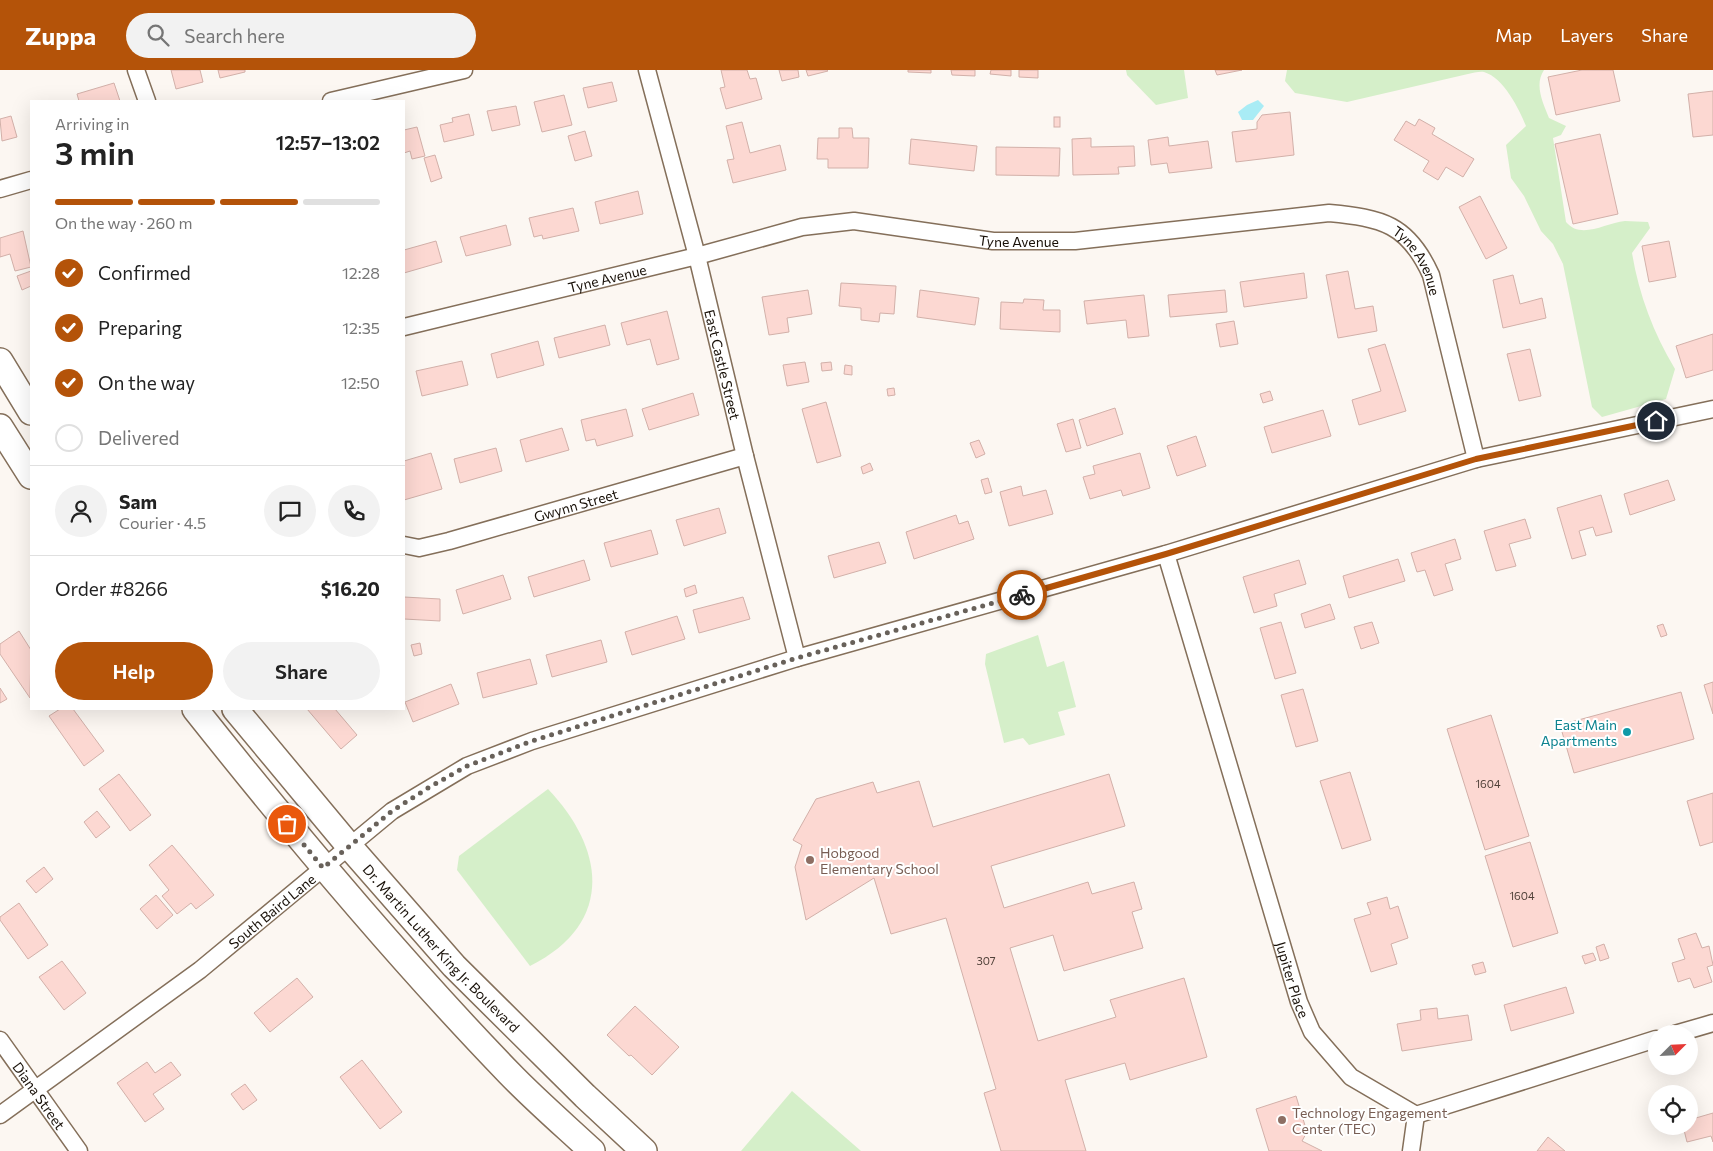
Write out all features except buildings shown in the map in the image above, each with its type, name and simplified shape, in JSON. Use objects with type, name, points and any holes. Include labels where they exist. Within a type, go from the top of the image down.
[{"type":"main road","points":[[0,361],[30,410]]},
{"type":"main road","points":[[0,428],[30,474]]},
{"type":"main road","points":[[196,710],[323,868],[419,977],[511,1075],[592,1151]]},
{"type":"main road","name":"Dr. Martin Luther King Jr. Boulevard","points":[[236,710],[349,846],[454,966],[585,1096],[644,1151]]},
{"type":"street","points":[[136,70],[147,100]]},
{"type":"street","points":[[335,100],[464,70]]},
{"type":"street","name":"East Castle Street","points":[[647,70],[697,256],[745,456],[797,658]]},
{"type":"street","points":[[0,189],[30,180]]},
{"type":"street","name":"Tyne Avenue","points":[[405,327],[697,256],[802,227],[854,221],[993,241],[1075,241],[1329,213],[1369,217],[1397,229],[1421,253],[1431,275],[1476,459]]},
{"type":"street","name":"South Baird Lane","points":[[0,1115],[200,970],[392,811],[467,766],[532,741],[797,658],[1166,554],[1476,459],[1713,409]]},
{"type":"street","name":"Gwynn Street","points":[[405,546],[419,548],[450,541],[745,456]]},
{"type":"street","name":"Jupiter Place","points":[[1166,554],[1299,1002],[1312,1032],[1351,1077],[1416,1115]]},
{"type":"street","points":[[1698,1027],[1713,1023]]},
{"type":"street","name":"Diana Street","points":[[0,1040],[79,1151]]},
{"type":"street","points":[[1411,1151],[1416,1115],[1648,1042]]},
{"type":"green space","points":[[1126,70],[1184,70],[1188,98],[1156,105],[1127,75]]},
{"type":"green space","points":[[1287,70],[1544,70],[1540,82],[1540,94],[1544,106],[1549,118],[1566,126],[1561,135],[1553,138],[1566,222],[1579,230],[1586,230],[1617,222],[1648,222],[1650,228],[1632,253],[1648,313],[1675,369],[1666,399],[1602,417],[1592,407],[1563,264],[1553,244],[1541,231],[1524,196],[1511,178],[1506,145],[1526,126],[1515,103],[1498,81],[1491,75],[1478,72],[1347,102],[1295,93],[1285,81]]},
{"type":"green space","points":[[1038,635],[1047,667],[1064,661],[1076,707],[1058,712],[1065,735],[1029,745],[1023,738],[1004,743],[985,664],[986,654]]},
{"type":"green space","points":[[548,789],[567,812],[581,836],[590,861],[592,885],[588,908],[576,929],[557,949],[530,966],[457,870],[459,856]]},
{"type":"green space","points":[[792,1091],[861,1151],[741,1151]]},
{"type":"water","points":[[1258,100],[1264,106],[1253,120],[1242,120],[1238,112]]},
{"type":"way so far","points":[[287,824],[323,868],[392,811],[467,766],[532,741],[797,658],[1022,595]]},
{"type":"place","name":"East Main Apartments","points":[[1627,732]]},
{"type":"place","name":"Hobgood Elementary School","points":[[810,860]]},
{"type":"place","name":"Technology Engagement Center (TEC)","points":[[1282,1120]]},
{"type":"route","points":[[1022,595],[1166,554],[1476,459],[1656,421]]}]
